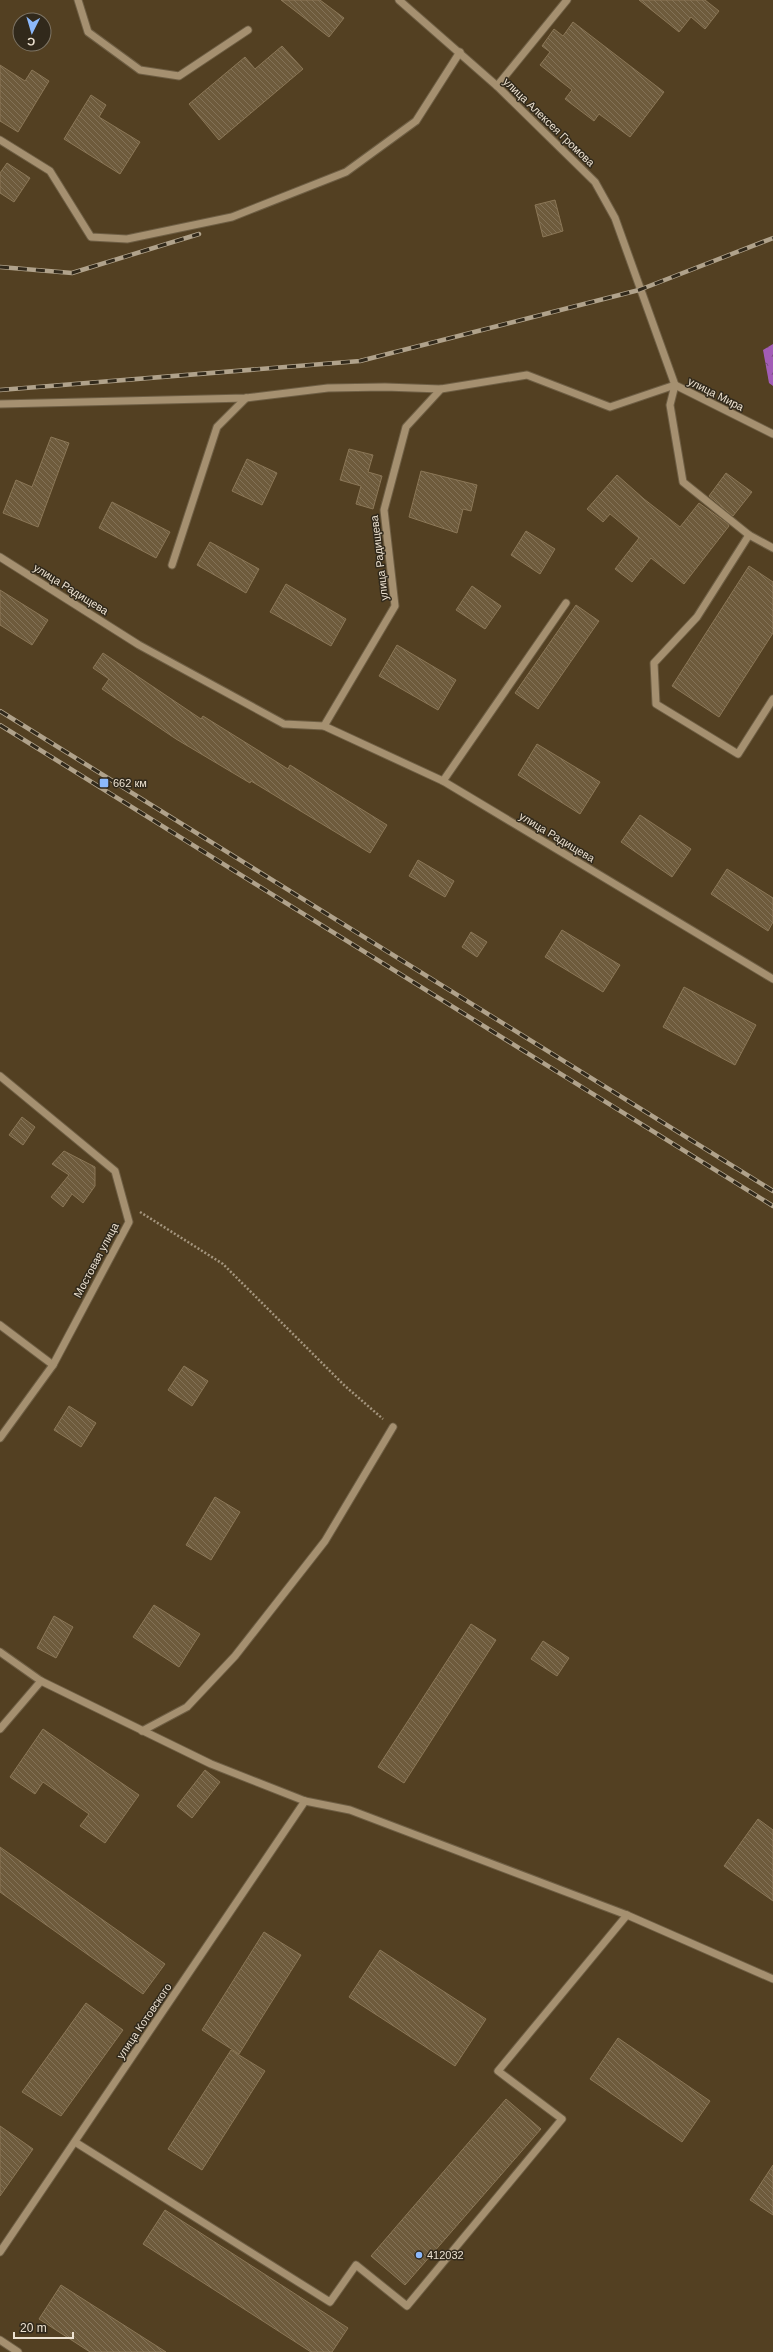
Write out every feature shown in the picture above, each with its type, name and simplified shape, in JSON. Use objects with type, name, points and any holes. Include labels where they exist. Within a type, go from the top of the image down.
[{"type":"street","points":[[78,0],[88,32],[140,70],[179,76],[248,30]]},
{"type":"street","name":"улица Алексея Громова","points":[[399,0],[497,86],[595,182],[615,218],[639,290]]},
{"type":"street","points":[[497,86],[567,0]]},
{"type":"street","points":[[0,140],[50,171],[91,237],[127,239],[232,216],[346,172],[416,121],[460,52]]},
{"type":"street","name":"улица Мира","points":[[639,290],[675,385],[773,434]]},
{"type":"street","points":[[0,404],[246,398],[328,388],[385,387],[441,389],[527,374],[610,407],[675,385]]},
{"type":"street","points":[[675,385],[670,405],[683,482],[749,535],[773,548]]},
{"type":"street","name":"улица Радищева","points":[[324,726],[395,606],[384,510],[406,427],[441,389]]},
{"type":"street","points":[[172,565],[217,427],[246,398]]},
{"type":"street","points":[[749,535],[696,617],[654,663],[656,704],[738,754],[773,699]]},
{"type":"street","name":"улица Радищева","points":[[0,557],[139,645],[284,724],[324,726],[443,781],[773,979]]},
{"type":"street","points":[[443,781],[566,603]]},
{"type":"street","name":"Мостовая улица","points":[[0,1076],[115,1171],[129,1222],[53,1365],[0,1438]]},
{"type":"street","points":[[0,1325],[53,1365]]},
{"type":"street","points":[[142,1731],[187,1707],[235,1656],[325,1540],[393,1427]]},
{"type":"street","points":[[0,1652],[41,1681],[211,1764],[306,1801],[350,1810],[626,1915],[773,1979]]},
{"type":"street","points":[[0,1729],[41,1681]]},
{"type":"street","name":"улица Котовского","points":[[0,2252],[306,1801]]},
{"type":"street","points":[[75,2142],[330,2302],[356,2265],[407,2306],[562,2119],[498,2071],[626,1915]]},
{"type":"street","points":[[0,2340],[18,2352]]},
{"type":"path","points":[[123,1201],[222,1264],[346,1386],[393,1427]]},
{"type":"green space","points":[[773,344],[773,386],[769,383],[763,350]]},
{"type":"building","points":[[281,0],[320,0],[344,18],[329,37]]},
{"type":"building","points":[[639,0],[705,0],[719,11],[705,29],[691,17],[679,32]]},
{"type":"building","points":[[573,22],[664,92],[630,137],[599,114],[594,121],[565,99],[572,90],[540,65],[550,52],[542,46],[554,29],[563,36]]},
{"type":"building","points":[[282,46],[303,69],[219,140],[189,104],[245,57],[255,69]]},
{"type":"building","points":[[0,65],[25,81],[32,70],[49,81],[18,132],[0,121]]},
{"type":"building","points":[[91,95],[106,105],[99,117],[140,142],[120,174],[64,139]]},
{"type":"building","points":[[7,163],[30,178],[14,202],[0,193],[0,173]]},
{"type":"building","points":[[555,200],[563,231],[543,237],[535,205]]},
{"type":"building","points":[[51,437],[69,443],[38,527],[3,513],[16,480],[32,487]]},
{"type":"building","points":[[349,449],[373,455],[368,472],[382,476],[373,509],[356,504],[361,486],[340,480]]},
{"type":"building","points":[[247,459],[277,473],[262,505],[232,491]]},
{"type":"building","points":[[421,471],[477,485],[471,511],[463,509],[457,533],[409,517]]},
{"type":"building","points":[[726,473],[752,492],[733,516],[709,496]]},
{"type":"building","points":[[617,475],[644,499],[680,527],[699,503],[728,524],[729,526],[684,584],[651,558],[632,582],[615,569],[639,538],[610,514],[603,522],[587,509]]},
{"type":"building","points":[[112,502],[170,532],[156,558],[99,528]]},
{"type":"building","points":[[526,531],[555,549],[540,574],[511,555]]},
{"type":"building","points":[[210,542],[259,569],[246,593],[197,565]]},
{"type":"building","points":[[749,566],[773,582],[773,633],[719,717],[672,686]]},
{"type":"building","points":[[286,584],[346,619],[331,646],[270,612]]},
{"type":"building","points":[[472,586],[501,606],[485,629],[456,610]]},
{"type":"building","points":[[0,590],[48,620],[32,645],[0,625]]},
{"type":"building","points":[[576,605],[599,621],[538,709],[515,693]]},
{"type":"building","points":[[397,645],[456,680],[438,710],[379,676]]},
{"type":"building","points":[[103,653],[201,719],[203,716],[288,769],[290,765],[387,825],[370,853],[251,781],[250,783],[176,739],[102,689],[109,679],[93,668]]},
{"type":"building","points":[[537,744],[600,782],[580,814],[518,775]]},
{"type":"building","points":[[640,815],[691,849],[672,877],[621,842]]},
{"type":"building","points":[[418,860],[454,881],[445,897],[409,876]]},
{"type":"building","points":[[727,869],[773,898],[773,922],[768,931],[711,894]]},
{"type":"building","points":[[562,930],[620,965],[603,992],[545,957]]},
{"type":"building","points":[[471,932],[487,942],[477,957],[462,947]]},
{"type":"building","points":[[684,987],[756,1025],[735,1065],[663,1027]]},
{"type":"building","points":[[22,1117],[35,1127],[23,1145],[9,1135]]},
{"type":"building","points":[[64,1151],[95,1167],[95,1186],[83,1203],[72,1194],[63,1207],[51,1197],[69,1175],[52,1164]]},
{"type":"building","points":[[184,1366],[208,1381],[192,1406],[168,1390]]},
{"type":"building","points":[[69,1406],[96,1423],[81,1447],[54,1430]]},
{"type":"building","points":[[215,1497],[240,1512],[211,1560],[186,1545]]},
{"type":"building","points":[[154,1605],[200,1634],[179,1667],[133,1637]]},
{"type":"building","points":[[54,1616],[73,1627],[56,1658],[37,1648]]},
{"type":"building","points":[[471,1624],[496,1640],[404,1783],[378,1767]]},
{"type":"building","points":[[543,1641],[569,1658],[557,1676],[531,1659]]},
{"type":"building","points":[[43,1729],[139,1795],[105,1843],[80,1826],[89,1814],[43,1782],[35,1794],[10,1777]]},
{"type":"building","points":[[205,1770],[220,1782],[192,1818],[177,1806]]},
{"type":"building","points":[[758,1819],[773,1830],[773,1901],[724,1866]]},
{"type":"building","points":[[0,1847],[165,1964],[143,1994],[0,1892]]},
{"type":"building","points":[[264,1932],[301,1955],[239,2054],[202,2030]]},
{"type":"building","points":[[380,1950],[486,2019],[455,2066],[349,1997]]},
{"type":"building","points":[[86,2003],[123,2030],[61,2116],[22,2092]]},
{"type":"building","points":[[618,2038],[710,2101],[682,2142],[590,2079]]},
{"type":"building","points":[[231,2050],[265,2071],[202,2170],[168,2149]]},
{"type":"building","points":[[506,2099],[541,2129],[405,2285],[371,2256]]},
{"type":"building","points":[[0,2126],[33,2149],[0,2196]]},
{"type":"building","points":[[773,2165],[773,2215],[750,2200]]},
{"type":"building","points":[[165,2210],[348,2328],[332,2352],[311,2352],[143,2244]]},
{"type":"building","points":[[61,2285],[166,2352],[90,2352],[39,2319]]},
{"type":"railway","points":[[0,267],[72,273],[199,234]]},
{"type":"railway","points":[[0,390],[360,361],[639,290],[773,238]]},
{"type":"railway","points":[[0,711],[773,1191]]},
{"type":"railway","points":[[0,725],[773,1206]]},
{"type":"place","name":"662 км","points":[[104,783]]},
{"type":"place","name":"412032","points":[[419,2255]]}]
